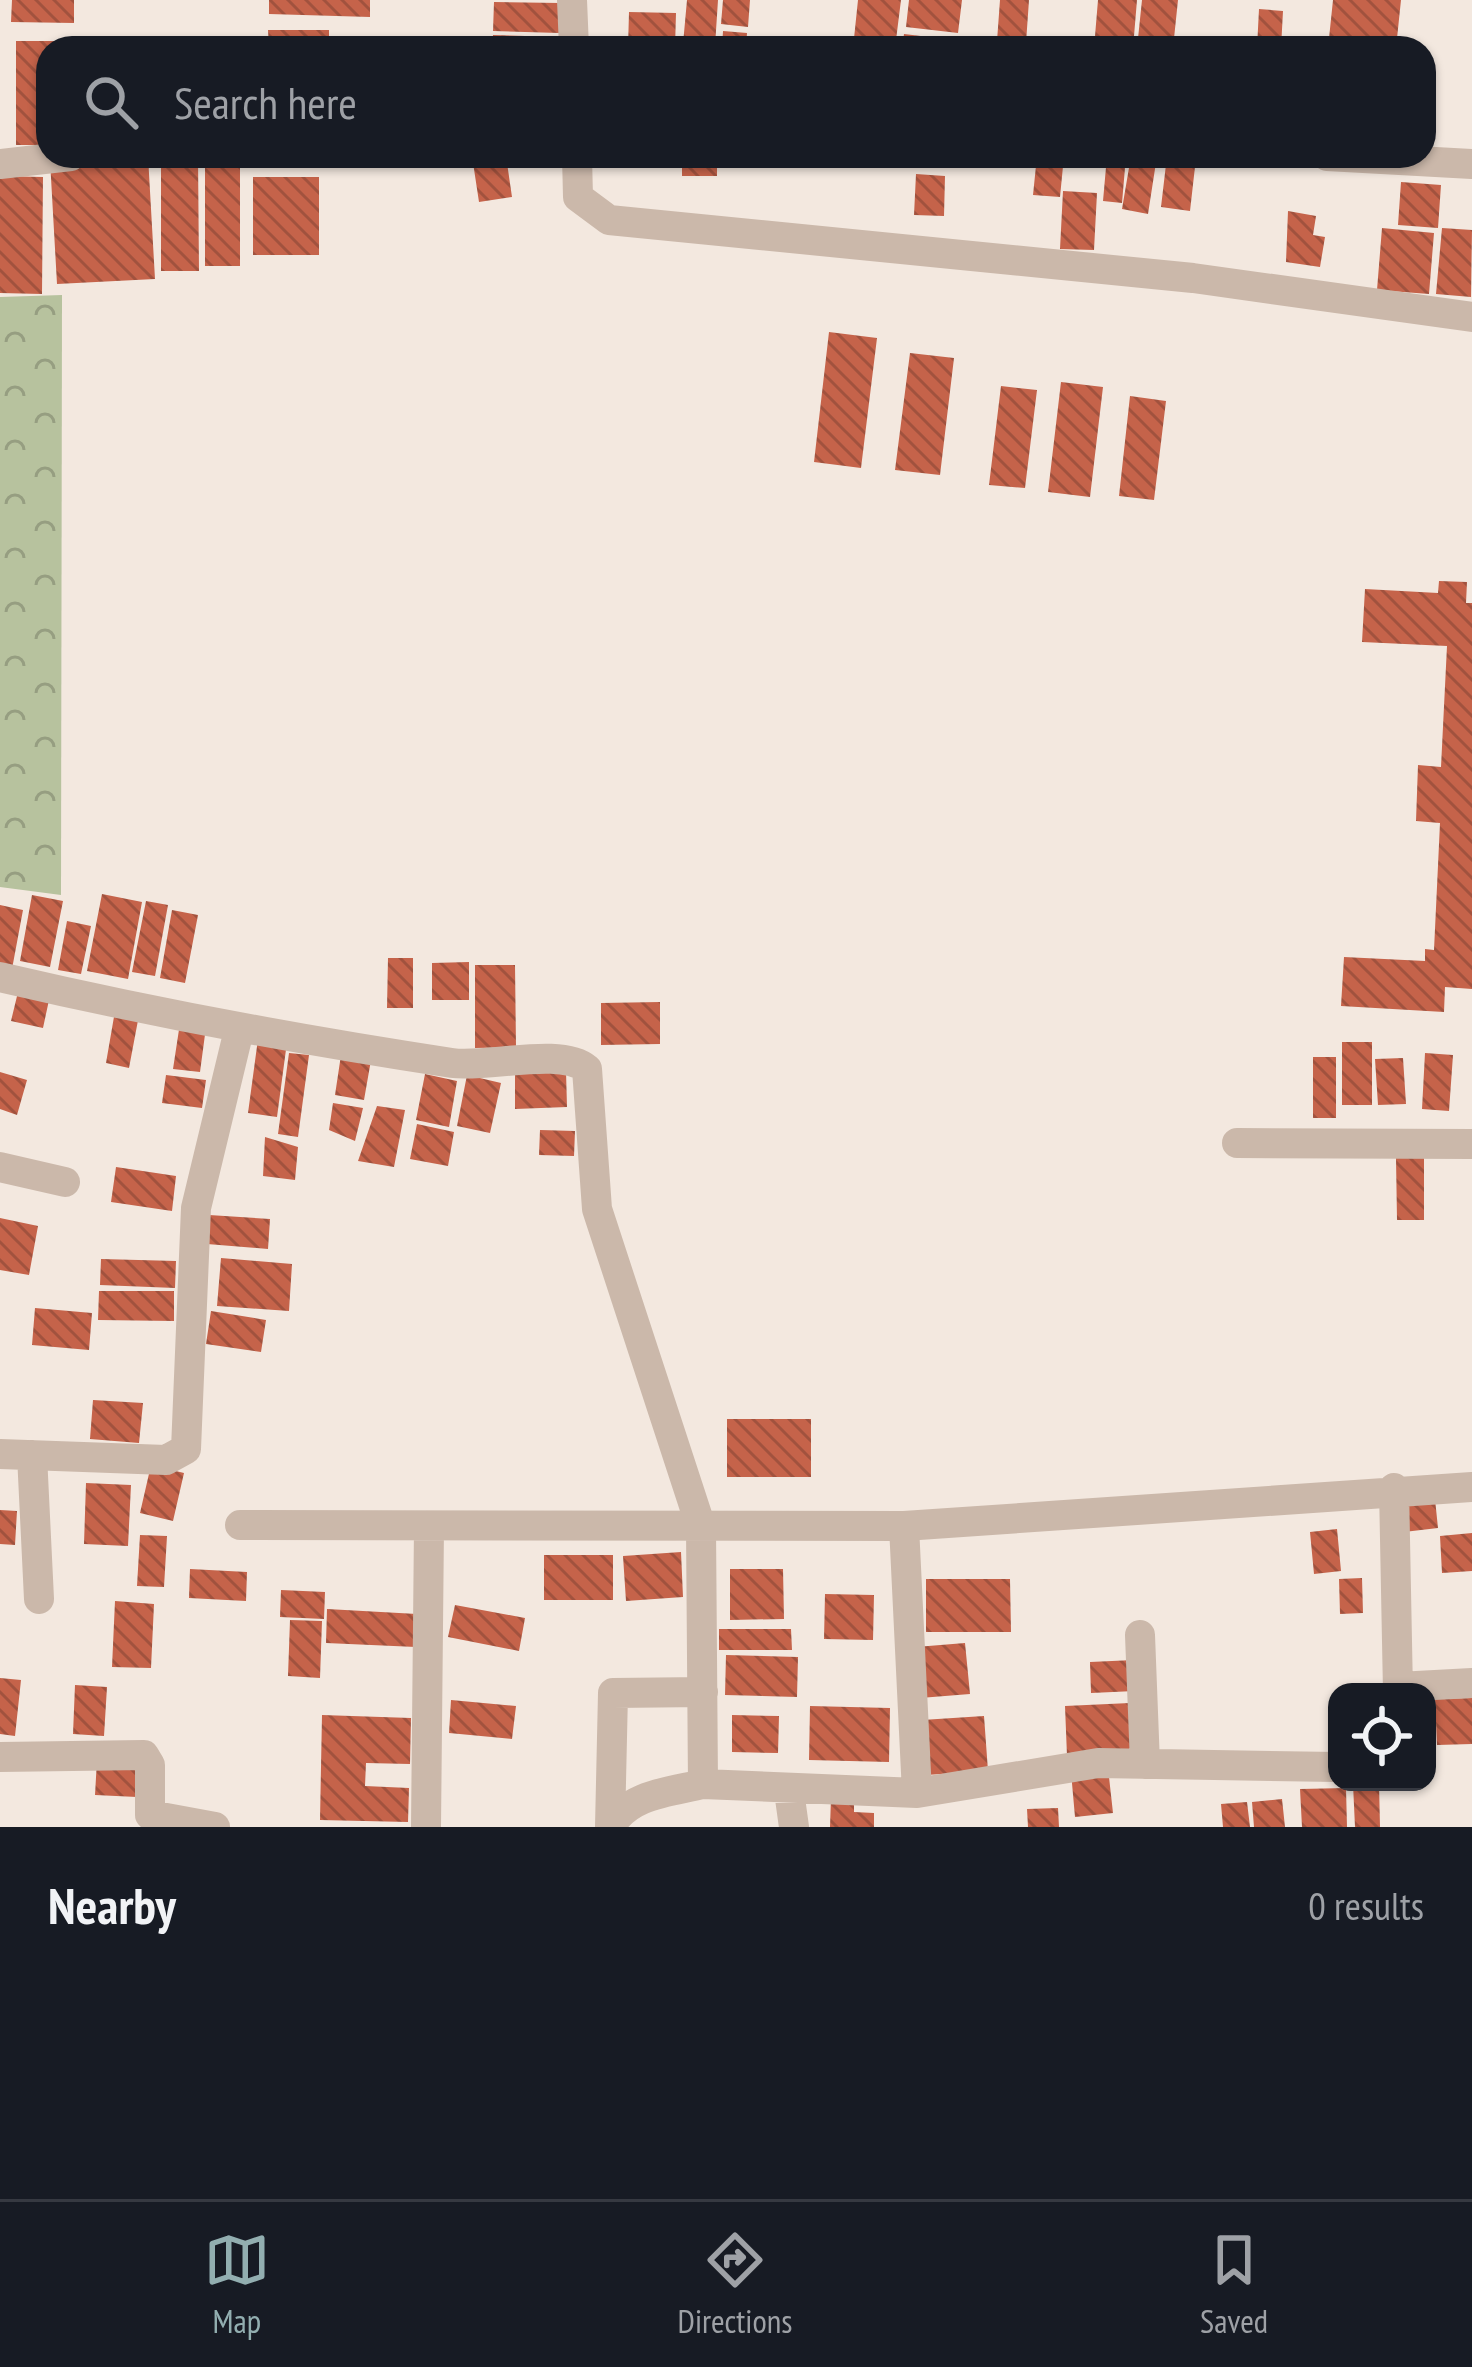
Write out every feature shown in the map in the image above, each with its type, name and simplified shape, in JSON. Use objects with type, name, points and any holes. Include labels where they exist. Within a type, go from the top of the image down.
[{"type":"street","points":[[572,0],[574,36]]},
{"type":"street","points":[[0,164],[36,160]]},
{"type":"street","points":[[1436,162],[1472,164]]},
{"type":"street","points":[[577,168],[578,197],[608,220],[1193,278],[1472,317]]},
{"type":"street","points":[[0,977],[239,1030],[464,1065],[572,1059],[587,1069],[597,1209],[701,1528],[704,1784]]},
{"type":"street","points":[[0,1454],[166,1460],[186,1449],[196,1208],[239,1030]]},
{"type":"street","points":[[1238,1143],[1472,1144]]},
{"type":"street","points":[[0,1167],[65,1182]]},
{"type":"street","points":[[32,1455],[39,1599]]},
{"type":"street","points":[[240,1525],[904,1526],[1394,1488],[1472,1487]]},
{"type":"street","points":[[1394,1488],[1398,1683]]},
{"type":"street","points":[[426,1827],[429,1526]]},
{"type":"street","points":[[904,1526],[917,1793]]},
{"type":"street","points":[[1139,1635],[1145,1764]]},
{"type":"street","points":[[1436,1686],[1472,1683]]},
{"type":"street","points":[[703,1692],[614,1693],[610,1827],[620,1810],[646,1797],[704,1784],[917,1793],[1098,1763],[1328,1767]]},
{"type":"street","points":[[0,1756],[144,1755],[150,1765],[150,1815],[215,1827]]},
{"type":"street","points":[[789,1791],[794,1827]]},
{"type":"green space","points":[[62,295],[61,895],[0,887],[0,297]]},
{"type":"building","points":[[12,0],[74,0],[74,23],[11,22]]},
{"type":"building","points":[[269,0],[370,0],[370,17],[269,14]]},
{"type":"building","points":[[687,0],[718,0],[716,36],[684,36]]},
{"type":"building","points":[[723,0],[750,0],[748,27],[721,24]]},
{"type":"building","points":[[858,0],[901,0],[896,36],[854,36]]},
{"type":"building","points":[[909,0],[962,0],[958,33],[906,27]]},
{"type":"building","points":[[1000,0],[1029,0],[1026,36],[997,36]]},
{"type":"building","points":[[1098,0],[1137,0],[1134,36],[1095,36]]},
{"type":"building","points":[[1142,0],[1178,0],[1174,36],[1138,36]]},
{"type":"building","points":[[1333,0],[1401,0],[1397,36],[1329,36]]},
{"type":"building","points":[[494,2],[560,3],[559,33],[493,31]]},
{"type":"building","points":[[1259,9],[1283,11],[1282,36],[1258,36]]},
{"type":"building","points":[[629,12],[676,13],[675,36],[628,36]]},
{"type":"building","points":[[268,30],[329,30],[329,36],[268,36]]},
{"type":"building","points":[[723,31],[747,33],[747,36],[723,36]]},
{"type":"building","points":[[16,41],[36,41],[36,145],[16,145]]},
{"type":"building","points":[[50,168],[149,168],[155,279],[57,284]]},
{"type":"building","points":[[161,168],[198,168],[199,271],[161,271]]},
{"type":"building","points":[[205,168],[240,168],[240,266],[205,266]]},
{"type":"building","points":[[474,168],[508,168],[512,197],[479,202]]},
{"type":"building","points":[[682,168],[717,168],[717,176],[682,176]]},
{"type":"building","points":[[1036,168],[1063,168],[1060,197],[1033,195]]},
{"type":"building","points":[[1106,168],[1125,168],[1122,203],[1103,201]]},
{"type":"building","points":[[1129,168],[1155,168],[1148,214],[1122,209]]},
{"type":"building","points":[[1166,168],[1195,168],[1190,211],[1161,207]]},
{"type":"building","points":[[916,174],[945,176],[944,216],[914,215]]},
{"type":"building","points":[[0,176],[43,177],[42,294],[0,293]]},
{"type":"building","points":[[253,177],[319,177],[319,255],[253,255]]},
{"type":"building","points":[[1401,182],[1441,185],[1438,228],[1398,225]]},
{"type":"building","points":[[1063,191],[1097,193],[1094,250],[1060,249]]},
{"type":"building","points":[[1288,211],[1316,216],[1313,235],[1325,237],[1320,267],[1286,262]]},
{"type":"building","points":[[1382,228],[1434,233],[1429,294],[1377,290]]},
{"type":"building","points":[[1442,228],[1472,230],[1471,297],[1436,294]]},
{"type":"building","points":[[829,332],[877,338],[861,468],[814,462]]},
{"type":"building","points":[[910,353],[954,358],[940,475],[895,470]]},
{"type":"building","points":[[1061,382],[1103,387],[1090,497],[1048,492]]},
{"type":"building","points":[[1001,386],[1037,390],[1025,488],[989,485]]},
{"type":"building","points":[[1130,396],[1166,401],[1154,500],[1119,496]]},
{"type":"building","points":[[1439,581],[1467,582],[1466,603],[1472,603],[1472,989],[1445,987],[1444,1012],[1341,1006],[1344,957],[1425,961],[1425,949],[1434,950],[1440,823],[1416,821],[1418,765],[1441,767],[1447,646],[1362,642],[1365,589],[1438,593]]},
{"type":"building","points":[[102,894],[142,902],[128,979],[87,971]]},
{"type":"building","points":[[32,895],[63,901],[50,967],[20,961]]},
{"type":"building","points":[[146,901],[168,905],[155,976],[132,972]]},
{"type":"building","points":[[0,905],[23,910],[12,969],[0,967]]},
{"type":"building","points":[[172,910],[198,915],[185,983],[160,978]]},
{"type":"building","points":[[67,921],[91,926],[81,974],[58,970]]},
{"type":"building","points":[[388,958],[413,958],[413,1008],[387,1008]]},
{"type":"building","points":[[469,962],[469,1000],[432,1000],[432,963]]},
{"type":"building","points":[[475,965],[515,965],[516,1047],[475,1048]]},
{"type":"building","points":[[18,992],[49,1000],[43,1028],[11,1021]]},
{"type":"building","points":[[660,1002],[660,1044],[601,1045],[601,1003]]},
{"type":"building","points":[[115,1011],[139,1015],[129,1068],[106,1063]]},
{"type":"building","points":[[180,1023],[206,1027],[200,1072],[173,1069]]},
{"type":"building","points":[[258,1039],[287,1042],[277,1117],[248,1113]]},
{"type":"building","points":[[1342,1042],[1372,1042],[1372,1105],[1342,1105]]},
{"type":"building","points":[[289,1053],[309,1055],[298,1137],[278,1134]]},
{"type":"building","points":[[1425,1053],[1453,1055],[1449,1111],[1422,1109]]},
{"type":"building","points":[[341,1055],[371,1060],[364,1100],[335,1095]]},
{"type":"building","points":[[1313,1057],[1336,1057],[1336,1118],[1313,1118]]},
{"type":"building","points":[[1403,1058],[1406,1104],[1378,1105],[1375,1059]]},
{"type":"building","points":[[566,1071],[567,1107],[515,1109],[515,1072]]},
{"type":"building","points":[[0,1072],[27,1080],[17,1115],[0,1109]]},
{"type":"building","points":[[425,1074],[457,1081],[449,1127],[416,1120]]},
{"type":"building","points":[[166,1075],[206,1080],[202,1108],[162,1103]]},
{"type":"building","points":[[467,1075],[501,1083],[490,1133],[457,1126]]},
{"type":"building","points":[[333,1103],[363,1108],[355,1141],[329,1130]]},
{"type":"building","points":[[377,1106],[405,1110],[394,1167],[358,1161]]},
{"type":"building","points":[[417,1124],[454,1132],[448,1166],[410,1159]]},
{"type":"building","points":[[540,1130],[575,1131],[574,1156],[539,1155]]},
{"type":"building","points":[[265,1137],[298,1147],[295,1180],[263,1176]]},
{"type":"building","points":[[1424,1157],[1424,1220],[1397,1220],[1396,1158]]},
{"type":"building","points":[[116,1167],[176,1176],[172,1211],[111,1202]]},
{"type":"building","points":[[209,1215],[270,1219],[268,1249],[207,1244]]},
{"type":"building","points":[[0,1218],[38,1226],[29,1275],[0,1270]]},
{"type":"building","points":[[221,1258],[292,1264],[289,1311],[217,1306]]},
{"type":"building","points":[[101,1259],[176,1261],[175,1288],[100,1285]]},
{"type":"building","points":[[99,1291],[174,1291],[174,1321],[98,1320]]},
{"type":"building","points":[[35,1308],[92,1313],[89,1350],[32,1345]]},
{"type":"building","points":[[211,1311],[266,1320],[261,1352],[206,1344]]},
{"type":"building","points":[[93,1400],[143,1403],[139,1443],[90,1439]]},
{"type":"building","points":[[727,1419],[811,1419],[811,1477],[727,1477]]},
{"type":"building","points":[[151,1465],[184,1473],[173,1521],[140,1513]]},
{"type":"building","points":[[86,1483],[131,1485],[128,1546],[84,1544]]},
{"type":"building","points":[[1435,1499],[1438,1528],[1404,1532],[1401,1502]]},
{"type":"building","points":[[0,1510],[17,1511],[15,1545],[0,1544]]},
{"type":"building","points":[[1337,1529],[1341,1571],[1314,1574],[1310,1532]]},
{"type":"building","points":[[1472,1533],[1472,1571],[1442,1573],[1440,1536]]},
{"type":"building","points":[[140,1535],[167,1536],[164,1587],[137,1586]]},
{"type":"building","points":[[681,1552],[683,1597],[626,1601],[623,1556]]},
{"type":"building","points":[[544,1555],[613,1555],[613,1600],[544,1600]]},
{"type":"building","points":[[190,1569],[247,1572],[246,1601],[189,1598]]},
{"type":"building","points":[[730,1569],[783,1569],[784,1619],[730,1620]]},
{"type":"building","points":[[1362,1578],[1363,1613],[1340,1614],[1339,1579]]},
{"type":"building","points":[[926,1579],[1010,1579],[1011,1632],[926,1632]]},
{"type":"building","points":[[281,1590],[325,1592],[324,1619],[280,1617]]},
{"type":"building","points":[[825,1594],[874,1595],[873,1640],[824,1639]]},
{"type":"building","points":[[115,1601],[154,1604],[151,1668],[112,1667]]},
{"type":"building","points":[[455,1605],[525,1618],[519,1651],[448,1637]]},
{"type":"building","points":[[327,1609],[417,1614],[416,1647],[326,1643]]},
{"type":"building","points":[[290,1620],[322,1621],[320,1678],[288,1676]]},
{"type":"building","points":[[719,1629],[791,1629],[792,1650],[719,1650]]},
{"type":"building","points":[[965,1643],[970,1694],[920,1698],[916,1647]]},
{"type":"building","points":[[726,1655],[798,1657],[797,1697],[725,1695]]},
{"type":"building","points":[[1134,1660],[1135,1691],[1091,1693],[1090,1662]]},
{"type":"building","points":[[0,1678],[21,1680],[15,1736],[0,1734]]},
{"type":"building","points":[[75,1685],[107,1687],[104,1736],[73,1734]]},
{"type":"building","points":[[1472,1698],[1472,1744],[1437,1745],[1436,1699]]},
{"type":"building","points":[[451,1700],[516,1706],[512,1739],[449,1733]]},
{"type":"building","points":[[1130,1703],[1132,1754],[1067,1756],[1065,1706]]},
{"type":"building","points":[[810,1706],[890,1708],[889,1762],[809,1760]]},
{"type":"building","points":[[322,1715],[411,1718],[410,1764],[366,1763],[365,1786],[409,1788],[408,1822],[320,1820]]},
{"type":"building","points":[[732,1715],[779,1716],[778,1753],[732,1752]]},
{"type":"building","points":[[984,1716],[988,1771],[926,1775],[922,1720]]},
{"type":"building","points":[[97,1760],[138,1762],[137,1797],[95,1795]]},
{"type":"building","points":[[1108,1768],[1113,1813],[1075,1817],[1071,1772]]},
{"type":"building","points":[[1300,1789],[1346,1791],[1347,1827],[1302,1827]]},
{"type":"building","points":[[1353,1791],[1379,1791],[1380,1827],[1355,1827]]},
{"type":"building","points":[[831,1798],[854,1799],[854,1812],[874,1813],[874,1827],[830,1827]]},
{"type":"building","points":[[1282,1799],[1285,1827],[1254,1827],[1252,1802]]},
{"type":"building","points":[[1247,1802],[1250,1827],[1223,1827],[1221,1804]]},
{"type":"building","points":[[1058,1808],[1059,1827],[1028,1827],[1027,1809]]}]
